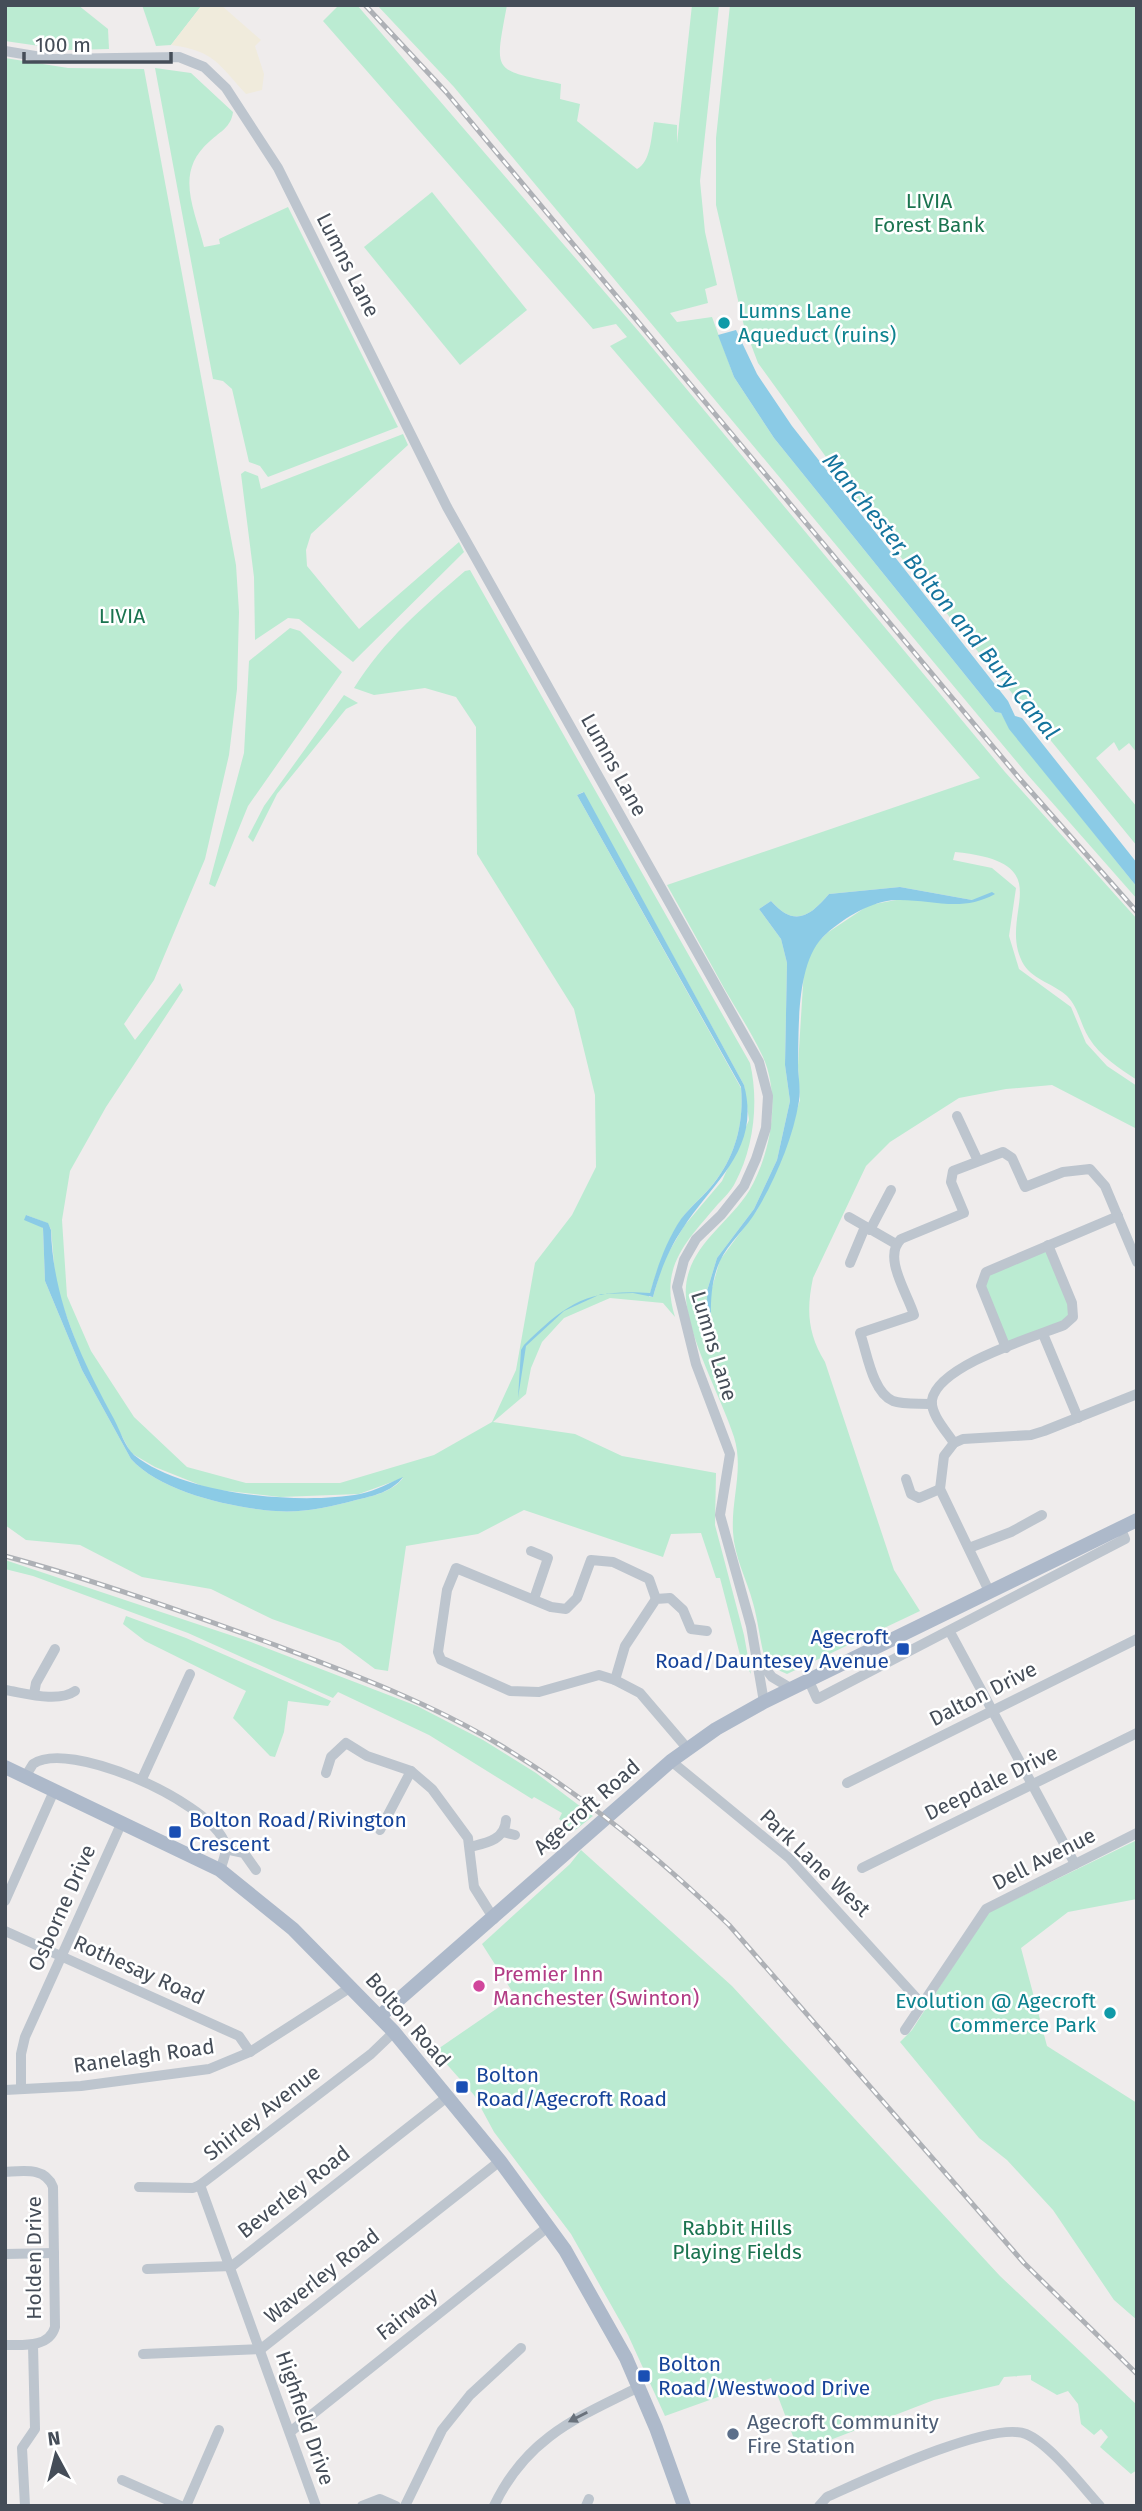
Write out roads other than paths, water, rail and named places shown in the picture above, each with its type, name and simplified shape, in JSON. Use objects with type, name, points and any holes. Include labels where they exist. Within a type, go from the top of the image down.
[{"type":"main road","name":"Agecroft Road","points":[[377,2014],[409,1992],[687,1748],[764,1702],[1137,1520]]},
{"type":"main road","name":"Bolton Road","points":[[5,1767],[220,1870],[268,1907],[377,2014],[500,2161],[549,2226],[594,2299],[639,2387],[684,2506]]},
{"type":"main road","points":[[397,2036],[399,2015],[409,1992]]},
{"type":"street","name":"Lumns Lane","points":[[5,51],[53,59],[179,57],[204,67],[226,88],[278,168],[447,507],[759,1062],[768,1096],[766,1128],[756,1159],[744,1186],[721,1215],[696,1239],[684,1261],[677,1287],[696,1364],[730,1454],[720,1514],[757,1657],[764,1702]]},
{"type":"street","points":[[957,1116],[978,1161]]},
{"type":"street","points":[[896,1244],[913,1233],[964,1213],[951,1176],[953,1171],[998,1153],[1009,1154],[1025,1187],[1063,1172],[1090,1169],[1104,1183],[1137,1262]]},
{"type":"street","points":[[850,1263],[891,1190]]},
{"type":"street","points":[[1006,1348],[983,1293],[982,1276],[995,1267],[1118,1216]]},
{"type":"street","points":[[849,1217],[896,1244]]},
{"type":"street","points":[[896,1244],[895,1264],[914,1315],[860,1332],[877,1383],[886,1397],[897,1402],[932,1404]]},
{"type":"street","points":[[954,1443],[932,1404],[936,1392],[951,1375],[1069,1322],[1074,1314],[1048,1245]]},
{"type":"street","points":[[1043,1334],[1078,1418]]},
{"type":"street","points":[[989,1591],[940,1489],[944,1456],[954,1443],[963,1439],[1031,1435],[1137,1394]]},
{"type":"street","points":[[906,1479],[911,1494],[919,1498],[940,1489]]},
{"type":"street","points":[[969,1548],[1011,1532],[1042,1515]]},
{"type":"street","points":[[808,1681],[817,1699],[1125,1539],[1120,1527]]},
{"type":"street","points":[[531,1551],[548,1558],[534,1599]]},
{"type":"street","points":[[656,1599],[649,1579],[635,1570],[591,1560],[577,1598],[566,1609],[456,1568],[447,1590],[438,1652],[441,1660],[510,1690],[539,1692],[599,1675],[615,1680],[640,1693],[687,1748]]},
{"type":"street","points":[[656,1599],[670,1598],[683,1609],[691,1629],[707,1631]]},
{"type":"street","points":[[615,1680],[625,1646],[656,1599]]},
{"type":"street","points":[[950,1632],[1075,1864]]},
{"type":"street","name":"Dalton Drive","points":[[847,1783],[1137,1639]]},
{"type":"street","points":[[34,1694],[36,1683],[55,1649]]},
{"type":"street","points":[[757,1657],[772,1677],[792,1689]]},
{"type":"street","points":[[142,1779],[190,1674]]},
{"type":"street","points":[[5,1690],[70,1695],[75,1691]]},
{"type":"street","name":"Deepdale Drive","points":[[862,1868],[1137,1732]]},
{"type":"street","points":[[326,1773],[331,1757],[346,1743],[367,1756],[411,1771],[432,1789],[463,1829],[470,1847],[474,1887],[494,1919]]},
{"type":"street","points":[[26,1777],[33,1765],[47,1759],[65,1760],[142,1779],[172,1794],[199,1813],[223,1838],[225,1849],[220,1870]]},
{"type":"street","name":"Park Lane West","points":[[671,1761],[789,1858],[837,1907],[921,2003]]},
{"type":"street","points":[[372,1818],[382,1826],[411,1771]]},
{"type":"street","points":[[5,1901],[54,1791]]},
{"type":"street","points":[[470,1847],[489,1842],[503,1832],[506,1820]]},
{"type":"street","name":"Osborne Drive","points":[[21,2090],[20,2054],[25,2037],[122,1822]]},
{"type":"street","points":[[503,1832],[515,1835]]},
{"type":"street","name":"Dell Avenue","points":[[905,2030],[986,1909],[1137,1833]]},
{"type":"street","points":[[225,1849],[244,1853],[256,1870]]},
{"type":"street","name":"Rothesay Road","points":[[5,1931],[239,2036],[250,2052]]},
{"type":"street","name":"Ranelagh Road","points":[[5,2090],[81,2086],[209,2070],[250,2052],[351,1987]]},
{"type":"street","name":"Shirley Avenue","points":[[139,2188],[193,2188],[200,2185],[397,2036]]},
{"type":"street","name":"Beverley Road","points":[[147,2269],[232,2266],[447,2097]]},
{"type":"street","name":"Waverley Road","points":[[142,2354],[261,2348],[500,2161]]},
{"type":"street","name":"Holden Drive","points":[[5,2172],[39,2172],[51,2182],[55,2327],[47,2339],[33,2345],[5,2345]]},
{"type":"street","name":"Highfield Drive","points":[[200,2185],[232,2266],[316,2506]]},
{"type":"street","name":"Fairway","points":[[290,2432],[549,2226]]},
{"type":"street","points":[[5,2254],[54,2253]]},
{"type":"street","points":[[25,2506],[22,2448],[35,2429],[33,2345]]},
{"type":"street","points":[[405,2506],[442,2430],[470,2395],[522,2348]]},
{"type":"street","points":[[494,2506],[513,2471],[542,2440],[569,2421],[639,2387]]},
{"type":"street","points":[[122,2480],[183,2506],[219,2430]]},
{"type":"street","points":[[819,2506],[827,2497],[883,2472],[944,2448],[1007,2431],[1035,2439],[1100,2506]]},
{"type":"street","points":[[362,2506],[380,2499],[396,2506]]},
{"type":"water","points":[[736,330],[757,374],[792,426],[1008,701],[1015,716],[1022,718],[1137,863],[1137,887],[1009,729],[1001,713],[995,712],[774,438],[734,377],[718,335]]},
{"type":"water","points":[[584,792],[744,1085],[748,1108],[746,1128],[740,1146],[720,1179],[678,1236],[665,1261],[653,1297],[633,1293],[608,1294],[629,1292],[650,1293],[676,1227],[714,1183],[733,1150],[740,1125],[741,1087],[577,795]]},
{"type":"water","points":[[900,887],[972,900],[992,892],[995,894],[982,900],[958,904],[909,900],[878,903],[842,922],[816,945],[809,960],[801,995],[798,1064],[800,1096],[793,1129],[764,1198],[753,1217],[728,1248],[716,1270],[712,1288],[711,1334],[708,1334],[707,1291],[717,1258],[754,1209],[777,1160],[790,1101],[785,1065],[787,963],[781,939],[759,909],[771,901],[788,914],[802,916],[829,894]]},
{"type":"water","points":[[26,1215],[48,1223],[57,1280],[71,1328],[125,1443],[134,1455],[156,1469],[182,1480],[243,1494],[275,1497],[335,1497],[360,1494],[403,1477],[388,1490],[369,1497],[316,1509],[286,1511],[219,1502],[178,1489],[144,1471],[131,1459],[82,1370],[45,1281],[43,1228],[24,1220]]},
{"type":"water","points":[[597,1296],[564,1311],[580,1301]]},
{"type":"water","points":[[564,1311],[526,1346],[518,1398],[521,1350]]},
{"type":"railway","points":[[365,5],[446,92],[1020,779],[1137,912]]},
{"type":"railway","points":[[5,1556],[170,1607],[386,1688],[472,1729],[562,1785],[648,1852],[729,1925],[1024,2263],[1137,2374]]},
{"type":"place","name":"Lumns Lane Aqueduct (ruins)","points":[[724,323]]},
{"type":"place","name":"Agecroft Road/Dauntesey Avenue","points":[[903,1649]]},
{"type":"place","name":"Bolton Road/Rivington Crescent","points":[[175,1832]]},
{"type":"place","name":"Premier Inn Manchester (Swinton)","points":[[479,1986]]},
{"type":"place","name":"Evolution @ Agecroft Commerce Park","points":[[1110,2013]]},
{"type":"place","name":"Bolton Road/Agecroft Road","points":[[462,2087]]},
{"type":"place","name":"Bolton Road/Westwood Drive","points":[[644,2376]]},
{"type":"place","name":"Agecroft Community Fire Station","points":[[733,2434]]},
{"type":"park label","name":"LIVIA Forest Bank","points":[[929,213]]},
{"type":"park label","name":"LIVIA","points":[[122,616]]},
{"type":"park label","name":"Rabbit Hills Playing Fields","points":[[737,2240]]},
{"type":"water label","name":"Manchester, Bolton and Bury Canal","points":[[941,596]]}]
